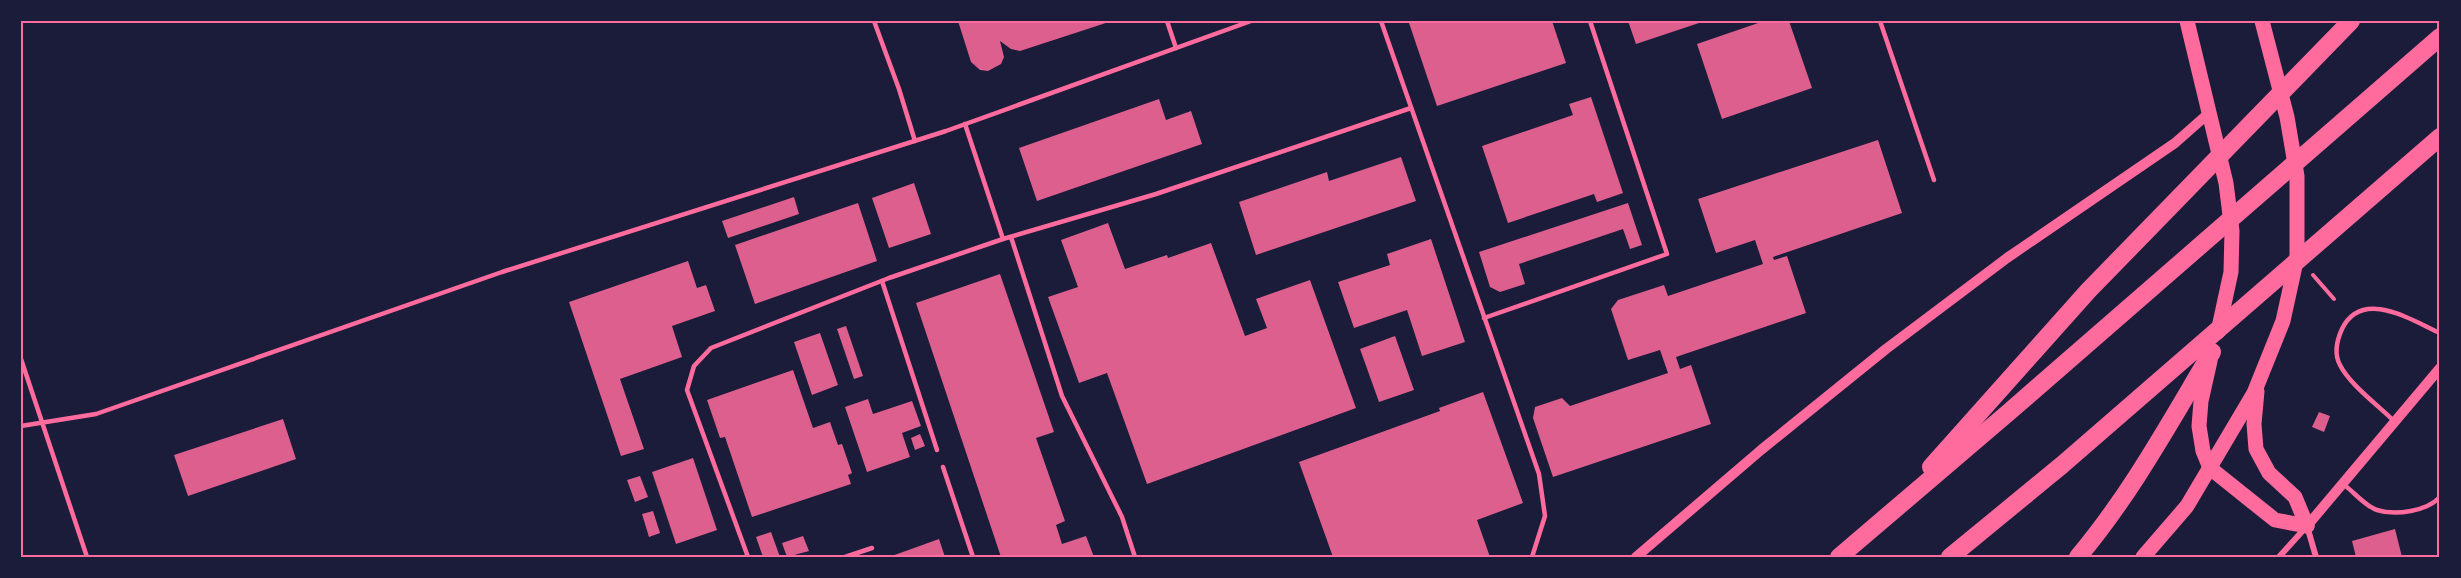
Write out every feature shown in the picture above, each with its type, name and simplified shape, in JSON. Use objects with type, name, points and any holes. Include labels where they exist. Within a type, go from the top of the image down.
[{"type":"highway","points":[[1884,519],[2088,291],[2351,21]]},
{"type":"highway","points":[[1839,557],[2440,37]]},
{"type":"highway","points":[[1950,557],[2010,509],[2440,137]]},
{"type":"highway","points":[[2078,557],[2105,526],[2139,474],[2212,352]]},
{"type":"main road","points":[[2187,21],[2226,183],[2232,231],[2230,272],[2224,311],[2201,400],[2199,426],[2203,451],[2211,468],[2275,520],[2307,526]]},
{"type":"main road","points":[[2143,557],[2187,506],[2211,468],[2258,384],[2283,321],[2297,257],[2297,176],[2287,117],[2262,21]]},
{"type":"main road","points":[[2258,384],[2254,424],[2256,449],[2269,473],[2295,497],[2307,526]]},
{"type":"street","points":[[1636,557],[1769,442],[1886,349],[2007,258],[2175,142],[2209,113]]},
{"type":"street","points":[[2279,557],[2440,368]]},
{"type":"street","points":[[2307,526],[2316,557]]},
{"type":"lane","points":[[874,21],[915,141]]},
{"type":"lane","points":[[1167,21],[1176,48]]},
{"type":"lane","points":[[21,426],[96,414],[502,272],[965,124],[1251,21]]},
{"type":"lane","points":[[1381,21],[1539,474],[1545,516],[1532,557]]},
{"type":"lane","points":[[1484,318],[1667,254],[1590,21]]},
{"type":"lane","points":[[1880,21],[1934,180]]},
{"type":"lane","points":[[748,557],[687,390],[694,366],[711,348],[882,282],[1003,239],[1156,194],[1411,108]]},
{"type":"lane","points":[[965,124],[1003,239]]},
{"type":"lane","points":[[1011,237],[1062,396],[1122,517],[1134,557]]},
{"type":"lane","points":[[882,282],[937,450]]},
{"type":"lane","points":[[2395,423],[2347,376],[2339,364],[2337,351],[2339,336],[2345,324],[2354,314],[2367,309],[2383,309],[2440,333]]},
{"type":"lane","points":[[21,359],[87,557]]},
{"type":"lane","points":[[943,466],[973,557]]},
{"type":"lane","points":[[2343,484],[2375,510],[2396,513],[2433,505],[2440,497]]},
{"type":"lane","points":[[845,557],[872,548]]},
{"type":"path","points":[[2297,257],[2334,299]]},
{"type":"building","points":[[958,21],[1112,21],[1020,51],[1011,49],[1000,41],[1004,57],[1001,64],[988,71],[980,70],[971,62]]},
{"type":"building","points":[[1416,21],[1552,21],[1566,63],[1437,106],[1409,23]]},
{"type":"building","points":[[1628,21],[1705,21],[1636,44]]},
{"type":"building","points":[[1764,21],[1789,21],[1812,88],[1722,119],[1697,44]]},
{"type":"building","points":[[1591,97],[1623,193],[1597,202],[1594,194],[1508,223],[1482,146],[1573,115],[1569,104]]},
{"type":"building","points":[[1159,99],[1166,120],[1191,111],[1202,144],[1037,201],[1019,148]]},
{"type":"building","points":[[1878,140],[1902,213],[1773,257],[1774,260],[1787,256],[1806,313],[1676,357],[1680,369],[1691,365],[1711,424],[1553,477],[1533,418],[1535,407],[1562,398],[1570,406],[1668,373],[1660,350],[1628,360],[1611,309],[1618,300],[1664,285],[1668,296],[1763,264],[1755,240],[1716,253],[1698,199]]},
{"type":"building","points":[[1401,157],[1416,201],[1256,255],[1239,202],[1327,172],[1329,181]]},
{"type":"building","points":[[914,183],[931,234],[889,248],[872,198]]},
{"type":"building","points":[[794,197],[799,214],[728,238],[722,221]]},
{"type":"building","points":[[858,203],[877,261],[755,304],[735,245]]},
{"type":"building","points":[[1628,203],[1642,245],[1630,249],[1623,229],[1519,264],[1525,284],[1500,292],[1490,287],[1479,252]]},
{"type":"building","points":[[1108,223],[1125,269],[1167,255],[1168,258],[1211,243],[1245,336],[1267,328],[1256,299],[1310,280],[1356,408],[1147,484],[1107,373],[1079,383],[1048,297],[1078,287],[1061,240]]},
{"type":"building","points":[[1431,239],[1465,342],[1422,356],[1407,310],[1354,328],[1338,282],[1390,265],[1387,254]]},
{"type":"building","points":[[688,261],[697,288],[706,285],[715,311],[672,326],[682,357],[620,379],[644,449],[621,456],[569,302]]},
{"type":"building","points":[[1000,274],[1054,432],[1036,438],[1065,521],[1056,525],[1062,544],[1086,536],[1094,557],[1001,557],[916,303]]},
{"type":"building","points":[[846,326],[863,376],[854,379],[837,329]]},
{"type":"building","points":[[820,333],[838,385],[812,395],[794,342]]},
{"type":"building","points":[[1395,336],[1414,390],[1379,402],[1360,349]]},
{"type":"building","points":[[793,370],[813,428],[830,422],[838,445],[842,444],[852,473],[848,475],[851,484],[752,517],[725,437],[720,438],[707,400]]},
{"type":"building","points":[[1483,392],[1523,503],[1477,520],[1490,557],[1333,557],[1299,462],[1440,411],[1439,408]]},
{"type":"building","points":[[868,399],[873,414],[912,401],[921,426],[902,433],[910,457],[867,472],[845,407]]},
{"type":"building","points":[[2319,412],[2330,416],[2324,432],[2312,427]]},
{"type":"building","points":[[283,419],[296,459],[188,496],[174,455]]},
{"type":"building","points":[[920,434],[925,446],[915,450],[911,438]]},
{"type":"building","points":[[693,458],[717,530],[676,544],[652,472]]},
{"type":"building","points":[[640,476],[648,497],[635,502],[627,480]]},
{"type":"building","points":[[653,511],[660,533],[649,537],[642,514]]},
{"type":"building","points":[[2395,529],[2402,557],[2356,557],[2352,541]]},
{"type":"building","points":[[771,532],[780,557],[763,557],[756,537]]},
{"type":"building","points":[[803,536],[809,551],[787,557],[782,543]]},
{"type":"building","points":[[939,539],[945,557],[889,557]]}]
